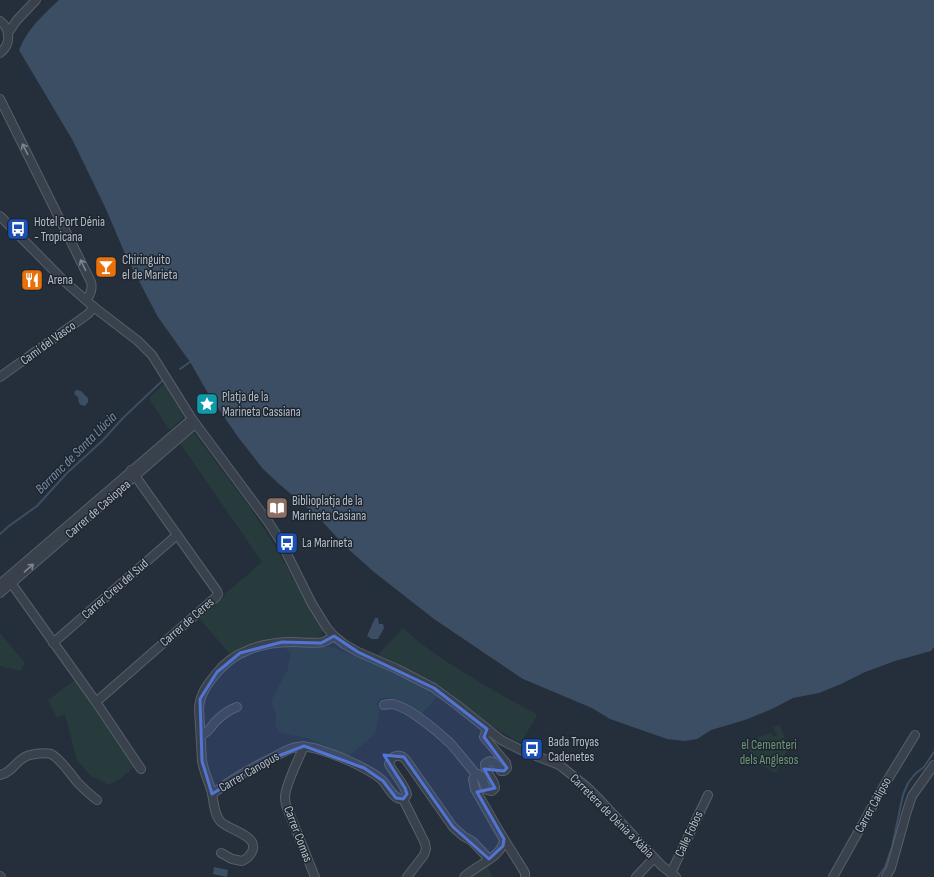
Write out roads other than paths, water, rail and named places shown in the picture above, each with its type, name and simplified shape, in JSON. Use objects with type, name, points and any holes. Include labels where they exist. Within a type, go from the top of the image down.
[{"type":"street","points":[[8,33],[17,20],[36,0]]},
{"type":"street","points":[[1,22],[17,20]]},
{"type":"street","points":[[0,53],[6,47],[8,42],[8,33],[1,22]]},
{"type":"street","points":[[0,99],[91,282],[92,286],[90,294],[86,300]]},
{"type":"street","name":"Carretera de Dénia a Xàbia","points":[[0,216],[56,274],[94,307],[138,341],[148,351],[194,421],[269,523],[281,542],[312,604],[327,628],[334,636],[358,652],[398,669],[434,688],[501,740],[562,767],[592,793],[654,858],[674,875]]},
{"type":"street","name":"Carretera de Dénia a Xàbia","points":[[0,221],[14,230]]},
{"type":"street","name":"Camí del Vasco","points":[[0,377],[88,314],[94,307]]},
{"type":"street","name":"Carrer de Casiopea","points":[[0,593],[9,580],[194,421]]},
{"type":"street","name":"Carrer de Ceres","points":[[96,702],[218,595],[217,591],[133,473]]},
{"type":"street","name":"Carrer Creu del Sud","points":[[53,643],[177,535]]},
{"type":"street","points":[[9,580],[142,769]]},
{"type":"street","name":"Carrer de Casiopea","points":[[0,584],[9,580]]},
{"type":"street","name":"Carrer Canopus","points":[[304,746],[292,748],[268,760],[236,777],[212,794],[202,761],[199,708],[201,696],[217,672],[240,652],[264,645],[282,642],[321,643],[334,636]]},
{"type":"street","points":[[384,705],[392,704],[400,706],[424,721],[450,744],[476,774],[481,777],[487,790],[492,790],[495,786],[485,769],[485,764],[489,761],[492,762],[496,764],[501,771],[504,771],[507,768],[506,763],[484,737],[486,729]]},
{"type":"street","points":[[201,735],[206,733],[214,722],[225,713],[237,707]]},
{"type":"street","name":"Carrer Calipso","points":[[833,877],[885,784],[915,735]]},
{"type":"street","points":[[304,746],[332,754],[369,771],[383,781],[396,798],[400,800],[403,799]]},
{"type":"street","name":"Carrer Comas","points":[[304,746],[287,787],[285,797],[286,807],[315,877]]},
{"type":"street","points":[[0,775],[8,772],[19,760],[26,756],[31,754],[50,753],[55,756],[79,784],[97,800]]},
{"type":"street","points":[[403,799],[405,798],[407,792],[389,764],[391,759],[397,756],[401,756],[406,760],[453,826],[463,836],[472,841],[489,859]]},
{"type":"street","points":[[886,877],[891,868],[912,796],[934,765]]},
{"type":"street","points":[[476,774],[472,779],[475,789],[524,871],[525,877]]},
{"type":"street","points":[[212,794],[217,816],[221,822],[229,828],[246,836],[250,839],[253,846],[249,857],[242,861],[221,853]]},
{"type":"street","name":"Calle Fobos","points":[[674,875],[708,795]]},
{"type":"street","points":[[403,799],[426,846],[424,855],[407,877]]},
{"type":"street","points":[[464,877],[496,853],[503,846],[504,839]]},
{"type":"street","points":[[636,877],[654,858]]},
{"type":"water","points":[[59,0],[934,0],[934,647],[931,651],[895,661],[865,672],[819,693],[793,698],[772,709],[745,720],[711,730],[697,739],[685,741],[667,739],[610,719],[592,708],[523,679],[434,619],[374,572],[346,547],[318,517],[263,469],[238,437],[209,395],[190,362],[158,317],[126,256],[105,207],[73,141],[19,50],[26,35],[41,17]]},
{"type":"water","points":[[77,390],[81,391],[88,398],[88,402],[85,406],[79,403],[78,397],[74,394]]},
{"type":"water","points":[[375,618],[378,618],[379,624],[383,624],[384,628],[378,639],[372,639],[367,636]]},
{"type":"water","points":[[214,867],[228,870],[227,877],[213,874]]},
{"type":"waterway","name":"Barranc de Santa Llúcia","points":[[180,369],[190,362]]},
{"type":"waterway","name":"Barranc de Santa Llúcia","points":[[0,534],[37,506],[67,473],[102,441],[123,418],[162,381]]},
{"type":"waterway","points":[[878,877],[885,867],[892,847],[903,795],[908,783],[915,774],[924,767],[934,752]]},
{"type":"place","name":"Hotel Port Dénia - Tropicana","points":[[18,229]]},
{"type":"place","name":"Chiringuito el de Marieta","points":[[106,267]]},
{"type":"place","name":"Arena","points":[[32,280]]},
{"type":"place","name":"Platja de la Marineta Cassiana","points":[[207,404]]},
{"type":"place","name":"Biblioplatja de la Marineta Casiana","points":[[277,508]]},
{"type":"place","name":"La Marineta","points":[[287,543]]},
{"type":"place","name":"Bada Troyas Cadenetes","points":[[532,749]]},
{"type":"park label","name":"el Cementeri dels Anglesos","points":[[769,752]]}]
